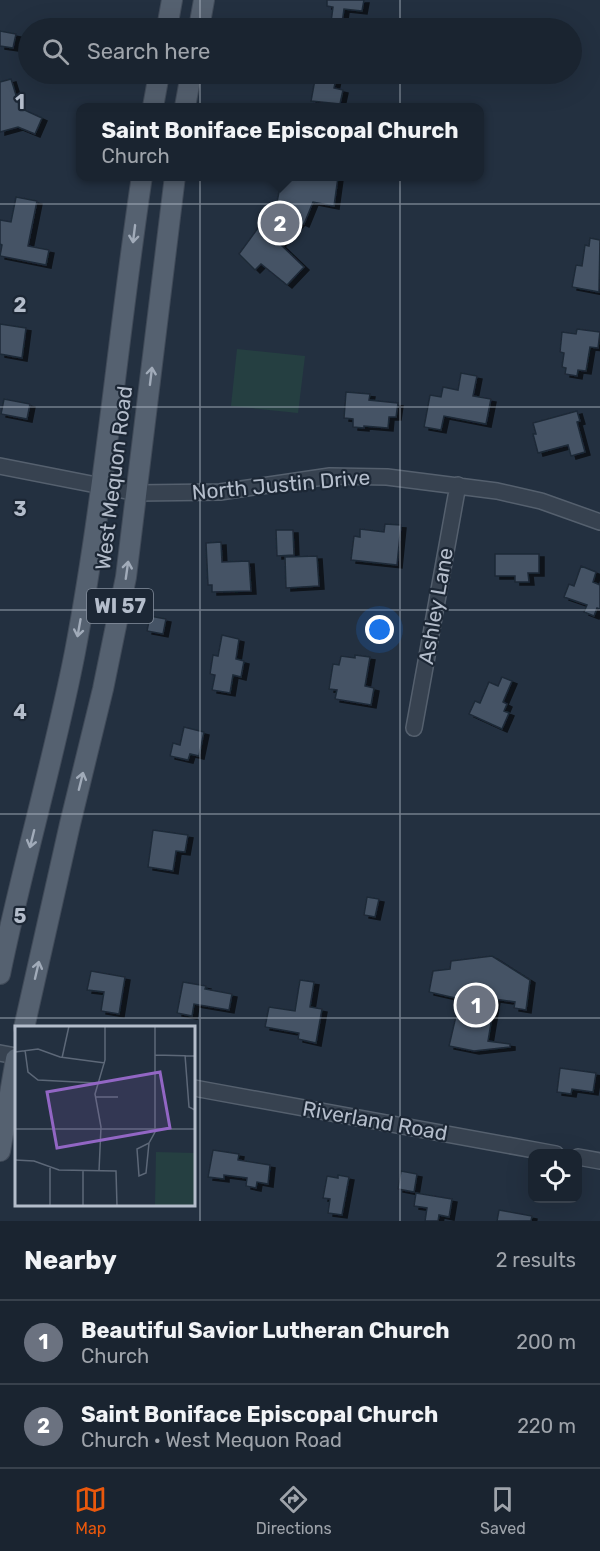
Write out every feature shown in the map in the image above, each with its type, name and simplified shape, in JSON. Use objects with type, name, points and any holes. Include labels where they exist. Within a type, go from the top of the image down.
[{"type":"main road","points":[[169,18],[172,0]]},
{"type":"main road","points":[[201,18],[204,0]]},
{"type":"main road","points":[[154,103],[157,84]]},
{"type":"main road","points":[[186,103],[189,84]]},
{"type":"main road","name":"West Mequon Road","points":[[0,974],[75,652],[102,487],[141,181]]},
{"type":"main road","name":"West Mequon Road","points":[[24,1026],[103,689],[126,577],[175,181]]},
{"type":"main road","points":[[0,1151],[15,1064]]},
{"type":"street","name":"North Justin Drive","points":[[0,466],[137,493],[219,492],[330,476],[387,477],[497,491],[541,501],[600,522]]},
{"type":"street","name":"Ashley Lane","points":[[414,728],[458,485]]},
{"type":"street","points":[[0,1053],[15,1058]]},
{"type":"street","name":"Riverland Road","points":[[195,1088],[529,1149]]},
{"type":"street","points":[[582,1158],[600,1161]]},
{"type":"green space","points":[[237,349],[305,356],[298,413],[231,406]]},
{"type":"building","points":[[327,0],[364,0],[362,11],[344,9],[343,18],[332,18],[333,7],[327,6]]},
{"type":"building","points":[[0,31],[16,34],[13,48],[0,46]]},
{"type":"building","points":[[11,79],[20,108],[42,118],[35,134],[18,127],[0,132],[0,82]]},
{"type":"building","points":[[314,84],[335,84],[334,88],[343,90],[340,103],[311,101]]},
{"type":"building","points":[[281,181],[337,181],[334,206],[313,202],[304,224],[300,222],[280,244],[304,267],[287,285],[261,264],[255,270],[239,254],[277,202]]},
{"type":"building","points":[[16,197],[37,201],[28,246],[49,250],[46,265],[0,256],[2,245],[0,244],[0,220],[11,222]]},
{"type":"building","points":[[590,238],[600,240],[599,292],[572,287],[576,265],[582,266],[585,245],[589,246]]},
{"type":"building","points":[[0,324],[26,328],[22,358],[0,354]]},
{"type":"building","points":[[577,329],[600,332],[598,348],[590,347],[586,371],[578,370],[577,376],[565,374],[566,368],[562,367],[564,353],[560,352],[562,332],[576,334]]},
{"type":"building","points":[[461,373],[477,376],[473,396],[491,399],[486,424],[444,416],[441,430],[424,427],[430,395],[441,397],[443,387],[458,390]]},
{"type":"building","points":[[346,392],[370,394],[369,400],[398,403],[396,417],[389,417],[388,428],[353,427],[353,419],[344,418]]},
{"type":"building","points":[[4,399],[30,404],[27,419],[1,414]]},
{"type":"building","points":[[577,411],[580,421],[577,422],[585,452],[571,456],[568,445],[538,453],[533,434],[536,434],[533,423]]},
{"type":"building","points":[[385,524],[401,525],[397,565],[351,560],[354,536],[360,537],[360,529],[384,532]]},
{"type":"building","points":[[276,530],[293,530],[294,555],[277,556]]},
{"type":"building","points":[[221,542],[222,562],[249,561],[251,591],[212,592],[212,585],[208,585],[206,543]]},
{"type":"building","points":[[495,554],[539,554],[539,573],[528,573],[529,582],[515,582],[515,576],[495,576]]},
{"type":"building","points":[[317,556],[319,586],[286,588],[285,557]]},
{"type":"building","points":[[581,566],[596,572],[593,582],[600,585],[600,609],[597,608],[594,616],[584,612],[587,605],[564,597],[569,584],[574,586]]},
{"type":"building","points":[[150,616],[166,619],[163,634],[147,631]]},
{"type":"building","points":[[222,635],[239,639],[236,659],[244,661],[241,677],[233,675],[230,693],[212,690],[215,675],[210,674],[213,655],[218,656]]},
{"type":"building","points":[[355,655],[370,657],[365,686],[374,688],[371,705],[335,699],[337,690],[329,689],[333,664],[339,665],[341,656],[355,658]]},
{"type":"building","points":[[502,677],[512,681],[503,702],[507,704],[504,711],[509,713],[502,729],[469,714],[475,701],[480,703],[489,682],[498,686]]},
{"type":"building","points":[[184,727],[204,732],[199,756],[190,754],[188,760],[170,756],[173,743],[180,745]]},
{"type":"building","points":[[153,830],[188,835],[185,852],[176,851],[173,871],[148,867]]},
{"type":"building","points":[[367,897],[379,899],[375,917],[364,915]]},
{"type":"building","points":[[492,956],[530,980],[526,1010],[514,1008],[515,1002],[495,999],[488,1041],[510,1044],[510,1047],[474,1051],[449,1046],[460,999],[429,992],[433,971],[450,969],[451,961]]},
{"type":"building","points":[[91,971],[125,977],[119,1014],[101,1011],[104,992],[87,990]]},
{"type":"building","points":[[300,980],[314,982],[310,1007],[322,1009],[316,1043],[298,1039],[299,1033],[265,1027],[269,1007],[295,1011]]},
{"type":"building","points":[[183,982],[232,994],[229,1010],[194,1004],[192,1016],[177,1013]]},
{"type":"building","points":[[560,1068],[596,1073],[593,1092],[572,1089],[571,1094],[557,1092]]},
{"type":"building","points":[[213,1150],[239,1154],[238,1160],[270,1165],[268,1184],[257,1182],[256,1188],[246,1186],[247,1178],[224,1175],[224,1179],[208,1177]]},
{"type":"building","points":[[401,1171],[417,1174],[414,1192],[398,1189]]},
{"type":"building","points":[[338,1175],[349,1177],[342,1215],[328,1213],[330,1199],[323,1198],[327,1176],[338,1178]]},
{"type":"building","points":[[416,1193],[452,1199],[449,1217],[439,1215],[438,1221],[425,1221],[427,1208],[414,1206]]},
{"type":"building","points":[[499,1210],[532,1216],[531,1221],[497,1221]]},
{"type":"place","name":"Saint Boniface Episcopal Church","points":[[280,223]]},
{"type":"place","name":"Beautiful Savior Lutheran Church","points":[[476,1005]]}]
